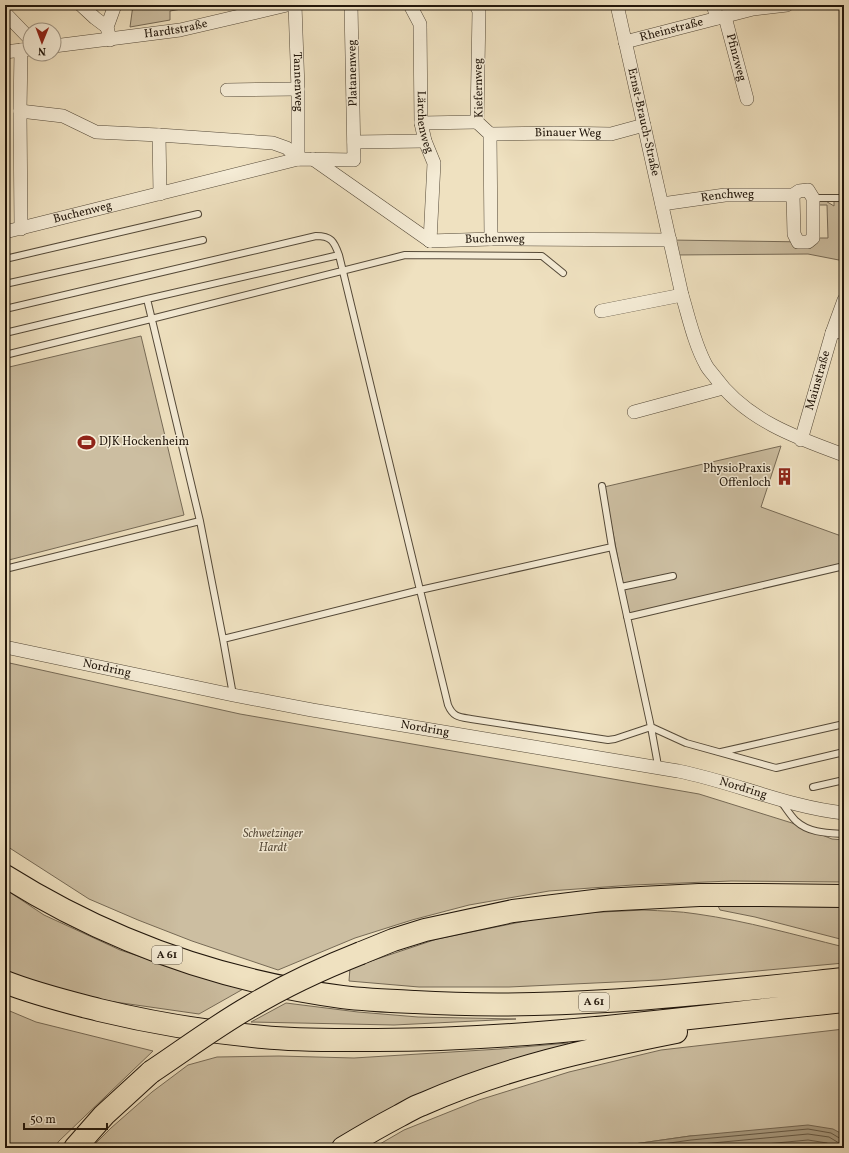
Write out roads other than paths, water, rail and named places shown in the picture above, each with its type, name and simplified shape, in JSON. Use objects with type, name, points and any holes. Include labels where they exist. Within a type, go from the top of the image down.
[{"type":"highway","name":"A 61","points":[[5,876],[71,913],[122,937],[157,951],[197,965],[238,976],[303,991],[343,997],[447,1004],[573,1004],[844,979]]},
{"type":"highway","points":[[75,1148],[104,1115],[151,1072],[204,1036],[250,1006],[294,983],[333,964],[393,940],[425,930],[513,911],[602,900],[699,895],[844,896]]},
{"type":"highway","name":"A 61","points":[[5,982],[57,999],[145,1021],[192,1029],[264,1037],[322,1040],[410,1040],[580,1030],[844,1001]]},
{"type":"highway","name":"A 61","points":[[343,1148],[365,1134],[422,1104],[517,1069],[598,1048],[700,1027],[758,1010]]},
{"type":"street","points":[[81,5],[95,18],[108,34]]},
{"type":"street","points":[[108,34],[115,5]]},
{"type":"street","name":"Hardtstraße","points":[[62,44],[108,34],[180,30],[287,5]]},
{"type":"street","name":"Tannenweg","points":[[295,5],[298,89],[298,159]]},
{"type":"street","name":"Platanenweg","points":[[351,5],[354,142]]},
{"type":"street","name":"Lärchenweg","points":[[410,5],[420,24],[421,123],[425,141],[434,163],[430,241]]},
{"type":"street","name":"Kiefernweg","points":[[476,5],[480,10],[477,122],[490,134],[491,239]]},
{"type":"street","name":"Ernst-Brauch-Straße","points":[[617,5],[682,295],[696,342],[706,366],[723,388],[741,405],[762,420],[801,440],[844,456]]},
{"type":"street","name":"Rheinstraße","points":[[713,5],[721,18]]},
{"type":"street","name":"Rheinstraße","points":[[625,42],[753,9],[786,5]]},
{"type":"street","points":[[5,13],[22,31]]},
{"type":"street","name":"Pfinzweg","points":[[721,18],[747,99]]},
{"type":"street","points":[[5,52],[22,50]]},
{"type":"street","points":[[21,229],[20,111],[24,62]]},
{"type":"street","points":[[227,90],[298,89]]},
{"type":"street","points":[[20,111],[63,116],[96,132],[273,143],[287,148],[298,159]]},
{"type":"street","points":[[421,123],[477,122]]},
{"type":"street","name":"Binauer Weg","points":[[490,134],[611,134],[644,125]]},
{"type":"street","points":[[159,135],[160,194]]},
{"type":"street","points":[[354,142],[425,141]]},
{"type":"street","name":"Buchenweg","points":[[5,232],[298,159],[354,160],[354,142]]},
{"type":"street","points":[[313,159],[430,241]]},
{"type":"street","name":"Renchweg","points":[[662,204],[725,195],[793,195],[798,191],[808,190],[813,198]]},
{"type":"street","points":[[793,195],[794,234],[798,242],[808,242],[813,238],[813,198]]},
{"type":"street","name":"Buchenweg","points":[[430,241],[491,239],[670,240]]},
{"type":"street","points":[[601,311],[682,295]]},
{"type":"street","name":"Mainstraße","points":[[801,440],[838,332],[844,300]]},
{"type":"street","points":[[634,412],[723,388]]},
{"type":"street","name":"Nordring","points":[[5,647],[233,695],[359,718],[658,767],[709,777],[779,800],[810,808],[844,813]]},
{"type":"lane","points":[[813,198],[844,198]]},
{"type":"lane","points":[[5,260],[198,214]]},
{"type":"lane","points":[[5,309],[316,236],[324,236],[336,245],[448,705],[450,711],[454,715],[608,740],[651,727],[686,743],[776,768],[844,752]]},
{"type":"lane","points":[[5,284],[203,240]]},
{"type":"lane","points":[[5,333],[338,255]]},
{"type":"lane","points":[[5,355],[343,272],[405,255],[542,256],[563,273]]},
{"type":"lane","points":[[147,299],[200,521],[233,695]]},
{"type":"lane","points":[[602,486],[612,547],[658,760],[658,767]]},
{"type":"lane","points":[[5,569],[200,521]]},
{"type":"lane","points":[[223,639],[420,590],[612,547]]},
{"type":"lane","points":[[627,617],[844,566]]},
{"type":"lane","points":[[621,587],[673,576]]},
{"type":"lane","points":[[720,753],[844,724]]},
{"type":"lane","points":[[813,787],[844,780]]},
{"type":"lane","points":[[779,800],[796,821],[809,830],[823,833],[844,834]]},
{"type":"water","points":[[808,1125],[833,1129],[844,1135],[844,1148],[606,1148],[690,1136]]},
{"type":"place","name":"DJK Hockenheim","points":[[86,442]]},
{"type":"place","name":"PhysioPraxis Offenloch","points":[[784,476]]},
{"type":"park label","name":"Schwetzinger Hardt","points":[[273,841]]}]
